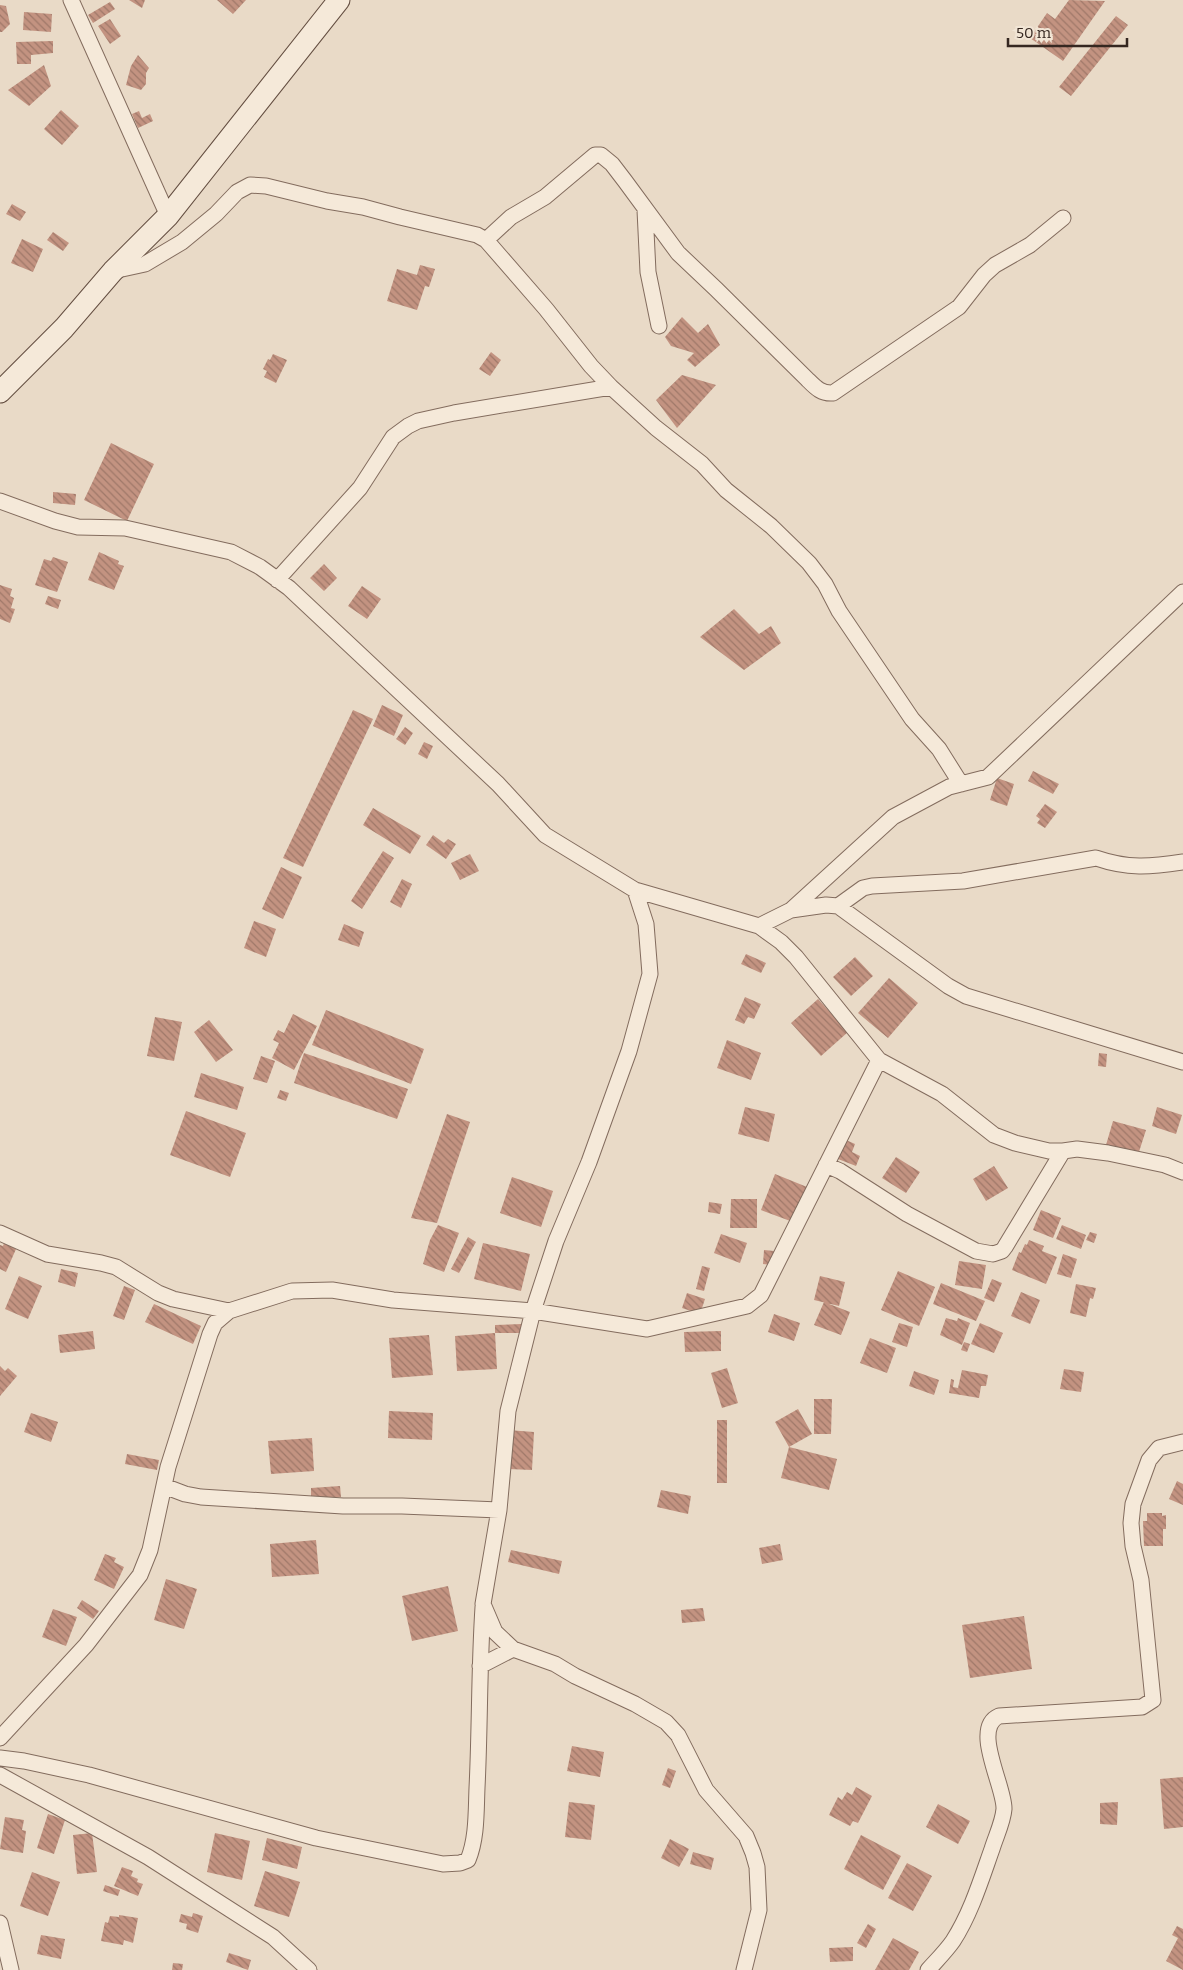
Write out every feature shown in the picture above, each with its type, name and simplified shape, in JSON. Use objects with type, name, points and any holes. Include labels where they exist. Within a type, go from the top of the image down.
[{"type":"main road","points":[[0,392],[64,328],[112,271],[168,216],[339,0]]},
{"type":"street","points":[[71,0],[168,216]]},
{"type":"street","points":[[486,240],[512,217],[545,197],[595,155],[601,154],[612,164],[678,253],[716,288],[807,379],[821,392],[827,394],[833,393],[953,312],[989,270],[1030,245],[1063,218]]},
{"type":"street","points":[[112,271],[145,264],[192,234],[216,214],[237,192],[257,185],[363,207],[400,218],[477,235],[486,240],[546,309],[590,366],[656,428],[702,464],[726,490],[771,526],[809,563],[825,584],[839,611],[912,719],[939,749],[962,784]]},
{"type":"street","points":[[645,210],[648,272],[659,326]]},
{"type":"street","points":[[277,580],[360,488],[393,437],[408,426],[418,421],[454,413],[612,387]]},
{"type":"street","points":[[0,501],[55,521],[78,527],[125,528],[231,552],[260,567],[289,588],[498,784],[545,835],[634,890],[759,926],[781,942],[796,957],[878,1060],[942,1094],[975,1122],[994,1135],[1015,1143],[1049,1151],[1077,1149],[1108,1153],[1165,1165],[1183,1172]]},
{"type":"street","points":[[759,926],[791,910],[893,817],[949,787],[988,777],[1183,592]]},
{"type":"street","points":[[838,906],[863,888],[872,886],[963,881],[1096,858],[1132,867],[1183,862]]},
{"type":"street","points":[[0,1758],[12,1758],[90,1775],[316,1838],[443,1864],[460,1863],[468,1860],[472,1848],[474,1830],[479,1759],[483,1604],[499,1510],[508,1411],[533,1311],[556,1240],[589,1162],[629,1052],[647,987],[650,974],[646,924],[634,890]]},
{"type":"street","points":[[791,910],[826,905],[838,906],[948,986],[966,996],[1183,1062]]},
{"type":"street","points":[[0,1738],[86,1645],[140,1575],[150,1550],[168,1467],[210,1334],[215,1323],[229,1311],[292,1291],[316,1290],[360,1294],[393,1300],[533,1311],[648,1329],[747,1306],[761,1295],[878,1060]]},
{"type":"street","points":[[826,1165],[840,1171],[907,1214],[976,1251],[993,1254],[1002,1251],[1005,1247],[1062,1151]]},
{"type":"street","points":[[0,1233],[47,1254],[101,1263],[116,1268],[158,1293],[173,1299],[229,1311]]},
{"type":"street","points":[[928,1970],[945,1952],[958,1932],[977,1892],[1003,1816],[1004,1799],[989,1752],[989,1725],[994,1718],[999,1716],[1142,1707],[1153,1700],[1143,1589],[1133,1546],[1132,1504],[1149,1460],[1159,1448],[1183,1442]]},
{"type":"street","points":[[164,1486],[185,1494],[201,1497],[344,1506],[499,1510]]},
{"type":"street","points":[[483,1604],[495,1632],[512,1649],[555,1664],[575,1676],[635,1704],[666,1722],[678,1735],[706,1790],[746,1836],[753,1853],[757,1868],[759,1910],[744,1970]]},
{"type":"street","points":[[480,1666],[512,1649]]},
{"type":"street","points":[[0,1775],[148,1857],[273,1937],[309,1970]]},
{"type":"street","points":[[0,1923],[11,1970]]},
{"type":"building","points":[[129,0],[145,0],[142,8]]},
{"type":"building","points":[[217,0],[246,0],[233,14]]},
{"type":"building","points":[[1069,0],[1105,1],[1063,61],[1030,38],[1047,13],[1055,19]]},
{"type":"building","points":[[110,2],[115,9],[93,23],[88,15]]},
{"type":"building","points":[[0,5],[6,6],[10,24],[2,32],[0,32]]},
{"type":"building","points":[[24,12],[52,14],[51,32],[23,30]]},
{"type":"building","points":[[1116,16],[1128,25],[1071,96],[1059,87]]},
{"type":"building","points":[[110,19],[121,36],[110,44],[98,26]]},
{"type":"building","points":[[53,41],[53,53],[31,55],[31,64],[17,64],[16,42]]},
{"type":"building","points":[[138,55],[149,68],[146,73],[146,84],[141,90],[126,85],[131,66]]},
{"type":"building","points":[[44,65],[51,86],[29,106],[8,90]]},
{"type":"building","points":[[61,110],[79,126],[62,145],[44,129]]},
{"type":"building","points":[[139,111],[142,118],[150,114],[153,121],[138,128],[132,114]]},
{"type":"building","points":[[12,204],[26,212],[20,221],[6,214]]},
{"type":"building","points":[[53,232],[69,243],[63,251],[47,240]]},
{"type":"building","points":[[22,239],[43,249],[33,272],[11,263]]},
{"type":"building","points":[[420,265],[435,269],[429,287],[425,286],[417,310],[387,301],[397,269],[417,275]]},
{"type":"building","points":[[682,317],[698,333],[708,324],[720,345],[695,367],[687,360],[694,353],[671,346],[665,337]]},
{"type":"building","points":[[491,352],[501,360],[490,376],[479,369]]},
{"type":"building","points":[[273,354],[287,360],[276,383],[264,377],[267,371],[263,369]]},
{"type":"building","points":[[682,375],[716,385],[677,428],[656,400]]},
{"type":"building","points":[[111,443],[154,464],[127,521],[84,500]]},
{"type":"building","points":[[53,492],[76,494],[75,505],[53,503]]},
{"type":"building","points":[[99,552],[119,561],[118,564],[124,566],[114,590],[88,580]]},
{"type":"building","points":[[53,557],[68,562],[57,592],[35,585],[44,559],[51,561]]},
{"type":"building","points":[[324,564],[337,578],[324,591],[310,578]]},
{"type":"building","points":[[0,585],[12,589],[10,596],[14,598],[11,608],[15,609],[10,623],[0,619]]},
{"type":"building","points":[[362,586],[381,599],[367,619],[348,606]]},
{"type":"building","points":[[48,596],[61,600],[58,609],[45,604]]},
{"type":"building","points":[[734,609],[759,634],[771,626],[781,643],[744,670],[700,637]]},
{"type":"building","points":[[382,705],[403,715],[394,736],[373,726]]},
{"type":"building","points":[[353,710],[373,719],[303,867],[283,858]]},
{"type":"building","points":[[405,727],[413,733],[405,745],[396,739]]},
{"type":"building","points":[[424,742],[433,746],[427,759],[418,754]]},
{"type":"building","points":[[1033,771],[1059,784],[1053,794],[1028,781]]},
{"type":"building","points":[[997,778],[1014,784],[1007,806],[990,800]]},
{"type":"building","points":[[1045,804],[1057,812],[1045,828],[1037,823],[1040,819],[1036,816]]},
{"type":"building","points":[[373,808],[421,836],[410,854],[363,825]]},
{"type":"building","points":[[433,835],[444,843],[448,839],[456,844],[446,859],[426,845]]},
{"type":"building","points":[[383,851],[394,858],[362,909],[351,901]]},
{"type":"building","points":[[470,854],[479,871],[460,880],[451,863]]},
{"type":"building","points":[[281,867],[302,877],[283,919],[262,909]]},
{"type":"building","points":[[402,879],[412,884],[401,908],[390,902]]},
{"type":"building","points":[[254,921],[276,929],[266,957],[244,948]]},
{"type":"building","points":[[344,924],[364,932],[359,947],[338,940]]},
{"type":"building","points":[[746,954],[766,963],[761,973],[741,964]]},
{"type":"building","points":[[855,957],[873,976],[851,996],[833,977]]},
{"type":"building","points":[[889,978],[918,1003],[888,1038],[858,1013]]},
{"type":"building","points":[[745,997],[761,1004],[754,1019],[748,1017],[744,1024],[735,1020]]},
{"type":"building","points":[[818,999],[848,1032],[821,1056],[791,1023]]},
{"type":"building","points":[[326,1010],[424,1049],[411,1084],[312,1045]]},
{"type":"building","points":[[293,1014],[317,1026],[294,1070],[272,1058],[279,1043],[273,1040],[278,1030],[284,1033]]},
{"type":"building","points":[[155,1017],[182,1022],[174,1061],[147,1056]]},
{"type":"building","points":[[209,1020],[233,1050],[216,1062],[194,1032]]},
{"type":"building","points":[[727,1040],[761,1053],[751,1080],[717,1068]]},
{"type":"building","points":[[304,1053],[408,1089],[397,1119],[294,1083]]},
{"type":"building","points":[[1099,1053],[1107,1054],[1106,1067],[1098,1066]]},
{"type":"building","points":[[261,1056],[275,1061],[267,1083],[253,1079]]},
{"type":"building","points":[[201,1073],[244,1087],[237,1110],[194,1097]]},
{"type":"building","points":[[280,1090],[289,1093],[286,1101],[277,1098]]},
{"type":"building","points":[[745,1107],[775,1114],[769,1142],[738,1134]]},
{"type":"building","points":[[1157,1107],[1182,1115],[1176,1134],[1152,1126]]},
{"type":"building","points":[[186,1111],[246,1133],[230,1177],[170,1155]]},
{"type":"building","points":[[447,1114],[470,1122],[437,1223],[411,1218]]},
{"type":"building","points":[[1113,1121],[1146,1130],[1138,1155],[1106,1145]]},
{"type":"building","points":[[846,1140],[855,1144],[852,1152],[860,1156],[856,1166],[838,1159]]},
{"type":"building","points":[[896,1157],[920,1172],[906,1193],[882,1178]]},
{"type":"building","points":[[994,1166],[1008,1188],[986,1201],[973,1179]]},
{"type":"building","points":[[775,1174],[807,1187],[793,1222],[761,1210]]},
{"type":"building","points":[[512,1177],[553,1191],[541,1227],[500,1213]]},
{"type":"building","points":[[731,1199],[757,1199],[757,1228],[730,1228]]},
{"type":"building","points":[[709,1202],[722,1204],[720,1214],[708,1212]]},
{"type":"building","points":[[1041,1210],[1061,1218],[1053,1238],[1033,1230]]},
{"type":"building","points":[[438,1225],[459,1233],[444,1272],[423,1264],[430,1240]]},
{"type":"building","points":[[1062,1225],[1086,1235],[1081,1249],[1056,1239]]},
{"type":"building","points":[[1090,1232],[1097,1234],[1094,1243],[1086,1240]]},
{"type":"building","points":[[721,1234],[747,1243],[740,1263],[714,1253]]},
{"type":"building","points":[[468,1237],[476,1242],[459,1273],[451,1269]]},
{"type":"building","points":[[1029,1240],[1044,1246],[1042,1251],[1057,1257],[1046,1284],[1012,1270],[1019,1252],[1021,1253]]},
{"type":"building","points":[[4,1243],[16,1249],[6,1272],[0,1269],[0,1245],[3,1246]]},
{"type":"building","points":[[483,1243],[530,1254],[521,1291],[474,1279]]},
{"type":"building","points":[[764,1250],[774,1251],[772,1265],[763,1264]]},
{"type":"building","points":[[1063,1254],[1077,1259],[1071,1278],[1057,1274]]},
{"type":"building","points":[[959,1261],[986,1265],[982,1289],[955,1285]]},
{"type":"building","points":[[702,1266],[710,1268],[704,1291],[696,1289]]},
{"type":"building","points":[[61,1269],[78,1273],[75,1287],[58,1282]]},
{"type":"building","points":[[898,1271],[935,1287],[919,1326],[881,1310]]},
{"type":"building","points":[[19,1276],[42,1286],[28,1319],[5,1309]]},
{"type":"building","points":[[820,1276],[845,1282],[839,1306],[814,1300]]},
{"type":"building","points":[[992,1279],[1002,1283],[994,1302],[984,1298]]},
{"type":"building","points":[[941,1283],[985,1301],[976,1321],[933,1304]]},
{"type":"building","points":[[1076,1284],[1096,1288],[1093,1299],[1090,1298],[1086,1317],[1070,1313]]},
{"type":"building","points":[[124,1286],[135,1290],[124,1320],[113,1316]]},
{"type":"building","points":[[1021,1292],[1040,1300],[1030,1324],[1011,1316]]},
{"type":"building","points":[[687,1293],[705,1299],[700,1314],[682,1308]]},
{"type":"building","points":[[824,1302],[850,1312],[841,1335],[814,1325]]},
{"type":"building","points":[[154,1304],[201,1326],[193,1344],[145,1322]]},
{"type":"building","points":[[774,1314],[800,1323],[794,1341],[768,1332]]},
{"type":"building","points":[[946,1318],[957,1321],[958,1318],[970,1323],[962,1345],[940,1335]]},
{"type":"building","points":[[899,1323],[913,1327],[907,1347],[892,1342]]},
{"type":"building","points":[[980,1323],[1003,1333],[994,1353],[971,1344]]},
{"type":"building","points":[[522,1324],[522,1333],[495,1333],[495,1325]]},
{"type":"building","points":[[93,1331],[95,1349],[60,1353],[58,1335]]},
{"type":"building","points":[[721,1331],[721,1351],[685,1352],[684,1332]]},
{"type":"building","points":[[495,1333],[497,1369],[457,1371],[455,1336]]},
{"type":"building","points":[[429,1335],[433,1375],[392,1378],[389,1338]]},
{"type":"building","points":[[870,1338],[896,1348],[887,1373],[860,1363]]},
{"type":"building","points":[[964,1342],[970,1344],[967,1352],[961,1350]]},
{"type":"building","points":[[0,1366],[5,1371],[8,1368],[17,1376],[0,1396]]},
{"type":"building","points":[[727,1368],[738,1403],[722,1408],[711,1373]]},
{"type":"building","points":[[1064,1369],[1084,1372],[1081,1392],[1060,1389]]},
{"type":"building","points":[[962,1370],[988,1375],[986,1386],[981,1386],[979,1398],[949,1393],[951,1379],[954,1380],[953,1387],[958,1388]]},
{"type":"building","points":[[914,1371],[939,1380],[934,1395],[909,1386]]},
{"type":"building","points":[[814,1399],[832,1399],[831,1434],[814,1434]]},
{"type":"building","points":[[798,1409],[812,1434],[789,1447],[775,1422]]},
{"type":"building","points":[[389,1411],[433,1413],[432,1440],[388,1438]]},
{"type":"building","points":[[31,1413],[58,1422],[51,1442],[24,1432]]},
{"type":"building","points":[[717,1420],[727,1420],[727,1483],[717,1483]]},
{"type":"building","points":[[508,1430],[534,1432],[532,1470],[506,1469]]},
{"type":"building","points":[[312,1438],[314,1471],[271,1474],[268,1441]]},
{"type":"building","points":[[789,1447],[837,1459],[829,1490],[781,1478]]},
{"type":"building","points":[[127,1454],[159,1460],[157,1470],[125,1464]]},
{"type":"building","points":[[1177,1481],[1183,1484],[1183,1505],[1169,1499]]},
{"type":"building","points":[[340,1486],[341,1497],[311,1498],[311,1488]]},
{"type":"building","points":[[661,1490],[691,1496],[688,1514],[657,1507]]},
{"type":"building","points":[[1147,1513],[1162,1513],[1162,1516],[1166,1515],[1166,1529],[1163,1529],[1163,1546],[1144,1546],[1143,1521],[1147,1521]]},
{"type":"building","points":[[316,1540],[319,1574],[272,1577],[270,1544]]},
{"type":"building","points":[[780,1544],[783,1560],[762,1564],[759,1548]]},
{"type":"building","points":[[511,1550],[562,1561],[559,1574],[508,1562]]},
{"type":"building","points":[[105,1554],[116,1558],[114,1562],[124,1567],[114,1589],[94,1580]]},
{"type":"building","points":[[166,1579],[197,1589],[184,1629],[154,1620]]},
{"type":"building","points":[[448,1586],[458,1631],[412,1641],[402,1596]]},
{"type":"building","points":[[82,1600],[99,1611],[93,1619],[77,1608]]},
{"type":"building","points":[[703,1608],[705,1621],[682,1623],[681,1610]]},
{"type":"building","points":[[53,1609],[77,1617],[66,1646],[42,1637]]},
{"type":"building","points":[[1024,1616],[1032,1669],[970,1678],[962,1625]]},
{"type":"building","points":[[572,1746],[604,1752],[600,1777],[567,1771]]},
{"type":"building","points":[[668,1768],[676,1771],[670,1788],[662,1785]]},
{"type":"building","points":[[1183,1777],[1183,1827],[1164,1829],[1160,1779]]},
{"type":"building","points":[[856,1787],[872,1796],[858,1823],[853,1821],[850,1826],[829,1815],[838,1797],[842,1800],[847,1792],[852,1795]]},
{"type":"building","points":[[569,1802],[595,1805],[591,1840],[565,1837]]},
{"type":"building","points":[[1118,1802],[1117,1825],[1100,1824],[1100,1803]]},
{"type":"building","points":[[938,1804],[970,1821],[958,1844],[926,1827]]},
{"type":"building","points":[[48,1814],[65,1820],[54,1854],[37,1848]]},
{"type":"building","points":[[5,1817],[24,1820],[22,1830],[26,1831],[23,1853],[0,1849]]},
{"type":"building","points":[[92,1833],[97,1872],[77,1874],[73,1835]]},
{"type":"building","points":[[215,1833],[250,1841],[242,1880],[207,1872]]},
{"type":"building","points":[[861,1835],[901,1856],[883,1890],[844,1869]]},
{"type":"building","points":[[267,1838],[302,1847],[297,1869],[262,1860]]},
{"type":"building","points":[[670,1839],[689,1849],[679,1867],[661,1858]]},
{"type":"building","points":[[693,1852],[714,1858],[711,1870],[690,1864]]},
{"type":"building","points":[[907,1863],[932,1876],[913,1911],[888,1898]]},
{"type":"building","points":[[122,1867],[133,1871],[131,1876],[138,1879],[137,1882],[143,1884],[138,1896],[114,1886]]},
{"type":"building","points":[[265,1871],[300,1882],[289,1917],[254,1906]]},
{"type":"building","points":[[32,1872],[60,1882],[48,1916],[20,1906]]},
{"type":"building","points":[[105,1885],[120,1890],[118,1896],[103,1891]]},
{"type":"building","points":[[193,1913],[203,1916],[198,1933],[186,1929],[187,1924],[179,1922],[181,1914],[192,1917]]},
{"type":"building","points":[[119,1915],[138,1918],[133,1943],[124,1940],[123,1945],[101,1941],[105,1922],[108,1923],[110,1916],[119,1917]]},
{"type":"building","points":[[868,1924],[876,1929],[866,1948],[857,1943]]},
{"type":"building","points":[[1177,1926],[1183,1929],[1183,1970],[1166,1961],[1178,1938],[1172,1935]]},
{"type":"building","points":[[41,1935],[65,1939],[61,1959],[37,1954]]},
{"type":"building","points":[[893,1938],[919,1952],[909,1970],[875,1970]]},
{"type":"building","points":[[853,1947],[853,1961],[830,1962],[829,1948]]},
{"type":"building","points":[[229,1953],[251,1960],[248,1970],[226,1962]]},
{"type":"building","points":[[173,1963],[183,1964],[182,1970],[172,1970]]}]
